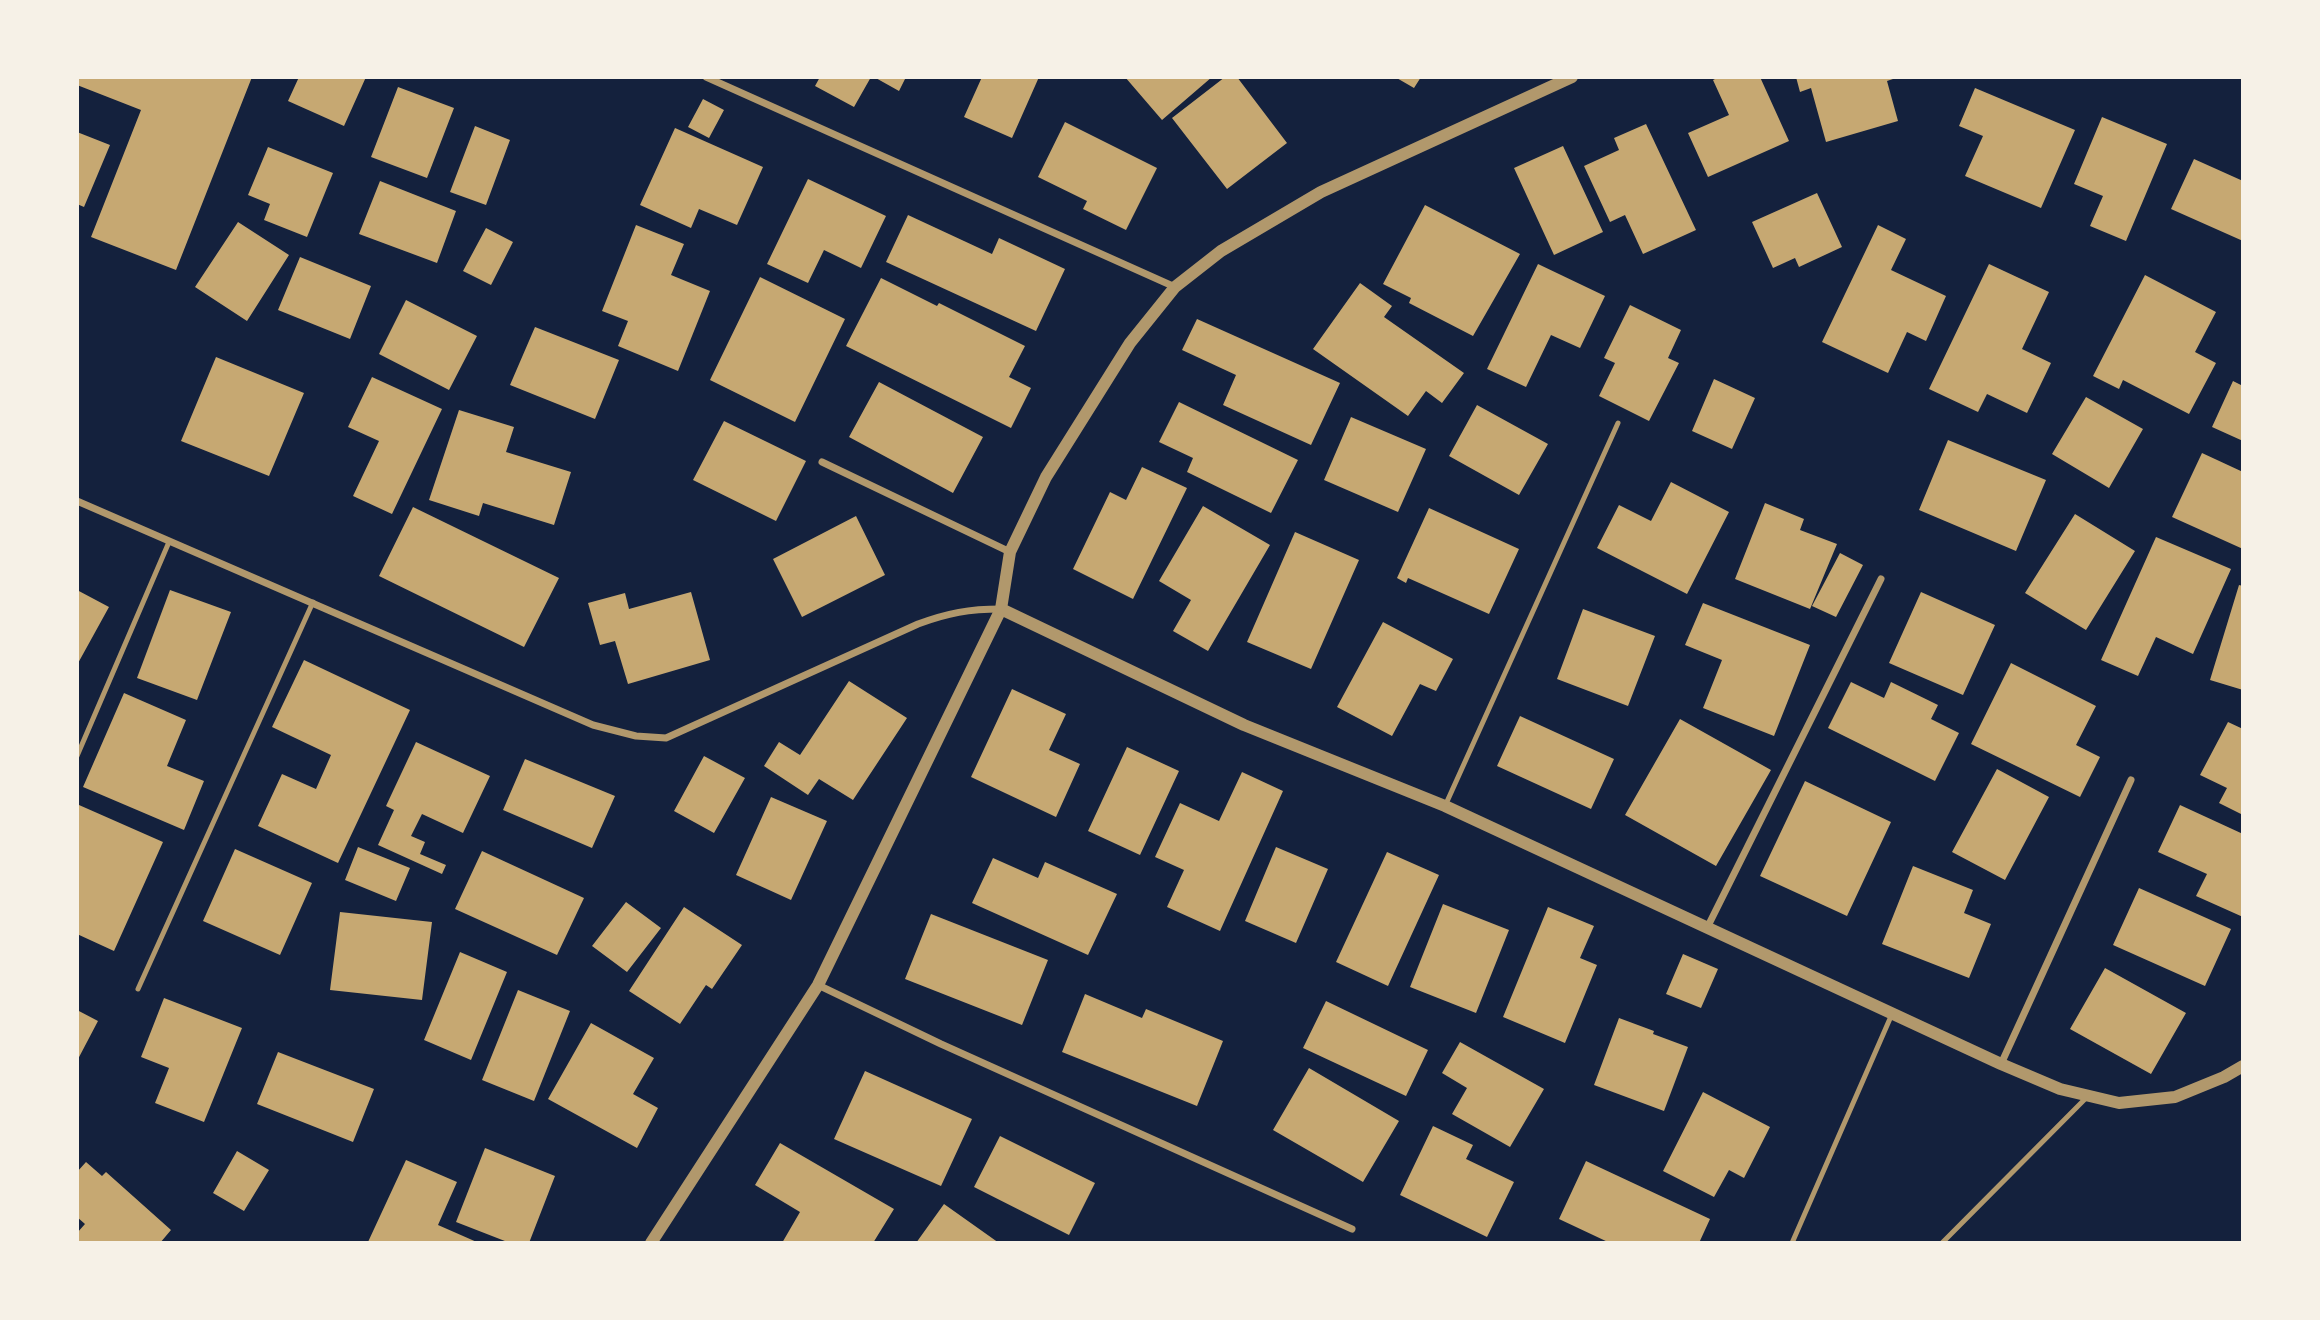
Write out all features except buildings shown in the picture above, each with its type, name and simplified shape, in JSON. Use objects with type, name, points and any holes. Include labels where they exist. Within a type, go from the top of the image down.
[{"type":"street","points":[[706,77],[1175,287]]},
{"type":"street","points":[[651,1243],[818,985],[1001,610],[1010,552],[1046,477],[1129,343],[1175,287],[1221,251],[1321,192],[1572,77]]},
{"type":"street","points":[[822,462],[1010,552]]},
{"type":"street","points":[[77,501],[593,725],[636,736],[666,738],[949,612],[1001,610],[1244,725],[1445,806],[2060,1089],[2119,1102],[2175,1097],[2224,1077],[2243,1066]]},
{"type":"street","points":[[1707,928],[1881,579]]},
{"type":"street","points":[[2001,1064],[2131,780]]},
{"type":"street","points":[[818,985],[941,1044],[1352,1229]]},
{"type":"lane","points":[[1445,806],[1618,423]]},
{"type":"lane","points":[[77,756],[169,542]]},
{"type":"lane","points":[[138,989],[313,602]]},
{"type":"lane","points":[[1792,1243],[1892,1014]]},
{"type":"lane","points":[[1942,1243],[2089,1096]]}]
